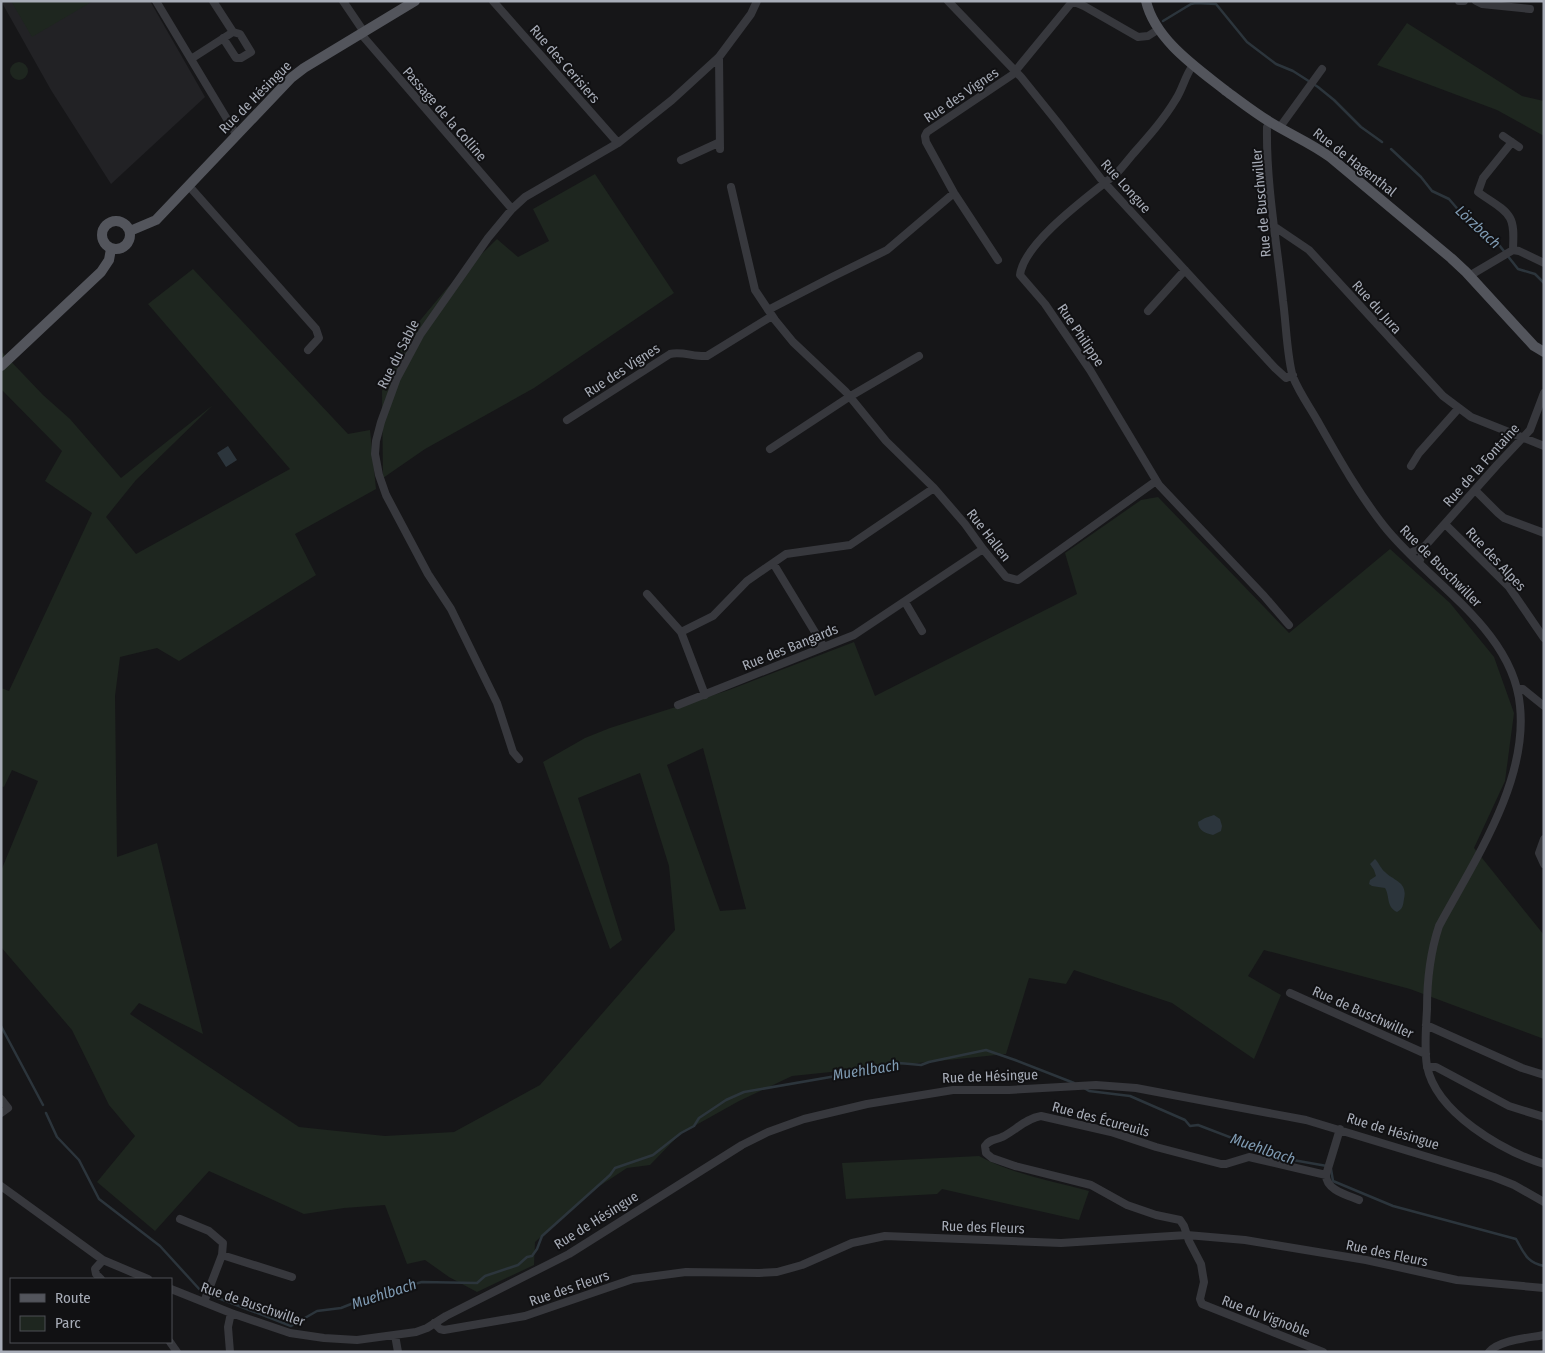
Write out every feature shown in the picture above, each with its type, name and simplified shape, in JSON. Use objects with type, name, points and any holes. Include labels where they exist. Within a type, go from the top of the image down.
[{"type":"main road","name":"Rue de Hésingue","points":[[130,230],[156,220],[291,78],[304,68],[415,1]]},
{"type":"main road","name":"Rue de Hagenthal","points":[[1146,1],[1149,11],[1160,29],[1177,51],[1270,122],[1308,142],[1330,157],[1432,242],[1469,276],[1534,346],[1544,352]]},
{"type":"main road","points":[[116,221],[127,225],[130,230],[130,240],[120,249],[111,249],[103,243],[103,228],[109,222],[116,221]]},
{"type":"main road","points":[[1,366],[101,272],[109,260],[111,249]]},
{"type":"main road","name":"Rue de Hagenthal","points":[[1523,334],[1544,345]]},
{"type":"street","points":[[156,1],[236,134]]},
{"type":"street","points":[[213,1],[233,32],[240,34],[251,52],[241,58],[236,58],[223,38]]},
{"type":"street","name":"Passage de la Colline","points":[[343,1],[362,33],[512,209]]},
{"type":"street","name":"Rue des Cerisiers","points":[[493,1],[618,143]]},
{"type":"street","name":"Rue du Sable","points":[[519,759],[513,752],[497,702],[451,609],[428,574],[386,495],[379,475],[375,454],[376,441],[384,414],[398,378],[420,335],[488,238],[512,209],[525,197],[618,143],[672,100],[719,57],[751,14],[756,1]]},
{"type":"street","name":"Rue Longue","points":[[948,1],[1015,72],[1104,182],[1185,270],[1282,375],[1286,378],[1293,375]]},
{"type":"street","points":[[1072,1],[1138,37],[1148,36],[1160,29]]},
{"type":"street","name":"Rue des Vignes","points":[[998,260],[954,193],[926,142],[925,136],[927,132],[1015,72],[1072,1]]},
{"type":"street","points":[[1459,1],[1464,1]]},
{"type":"street","points":[[1476,1],[1482,4],[1530,9]]},
{"type":"street","points":[[191,59],[233,32]]},
{"type":"street","points":[[682,160],[719,146],[719,57]]},
{"type":"street","name":"Rue Philippe","points":[[1193,65],[1185,77],[1177,98],[1165,116],[1116,173],[1057,222],[1026,257],[1021,266],[1020,275],[1045,304],[1090,370],[1156,481],[1289,625]]},
{"type":"street","points":[[1280,128],[1322,69]]},
{"type":"street","name":"Rue de Buschwiller","points":[[1270,122],[1267,136],[1268,174],[1293,375],[1352,482],[1386,528],[1476,619],[1494,642],[1508,666],[1517,689],[1519,701],[1520,744],[1508,790],[1496,818],[1439,926],[1434,940],[1430,958],[1426,1026],[1427,1067]]},
{"type":"street","points":[[1503,136],[1519,147]]},
{"type":"street","points":[[1512,142],[1483,178],[1478,192],[1510,218],[1513,250]]},
{"type":"street","points":[[189,186],[316,329],[319,338],[308,350]]},
{"type":"street","name":"Rue Hallen","points":[[731,187],[755,290],[770,313],[793,342],[835,380],[886,441],[934,488],[1006,577],[1018,580],[1156,481]]},
{"type":"street","name":"Rue des Vignes","points":[[567,420],[670,354],[675,352],[698,357],[706,356],[770,313],[832,277],[887,250],[954,193]]},
{"type":"street","name":"Rue du Jura","points":[[1275,227],[1309,250],[1443,396],[1471,417],[1544,446]]},
{"type":"street","points":[[1469,276],[1513,250],[1544,263]]},
{"type":"street","points":[[1148,311],[1185,270]]},
{"type":"street","points":[[770,449],[850,396],[919,356]]},
{"type":"street","name":"Rue de la Fontaine","points":[[1410,553],[1425,546],[1530,430],[1544,393]]},
{"type":"street","points":[[1411,466],[1419,453],[1458,408]]},
{"type":"street","points":[[681,632],[713,616],[746,581],[786,554],[850,545],[934,488]]},
{"type":"street","points":[[1475,490],[1504,518],[1544,533]]},
{"type":"street","name":"Rue des Alpes","points":[[1445,524],[1509,587],[1544,638]]},
{"type":"street","name":"Rue de la Fontaine","points":[[1420,563],[1425,546]]},
{"type":"street","name":"Rue des Bangards","points":[[678,705],[854,635],[983,549]]},
{"type":"street","points":[[773,563],[824,647]]},
{"type":"street","points":[[647,594],[681,632],[704,695]]},
{"type":"street","points":[[905,602],[922,631]]},
{"type":"street","points":[[1517,689],[1523,689],[1543,705]]},
{"type":"street","points":[[1519,701],[1533,700],[1543,705]]},
{"type":"street","points":[[1544,839],[1540,853],[1544,864]]},
{"type":"street","name":"Rue de Buschwiller","points":[[1290,993],[1426,1054]]},
{"type":"street","name":"Rue de Buschwiller","points":[[1426,1026],[1522,1068],[1544,1075]]},
{"type":"street","points":[[1544,1117],[1509,1106],[1436,1067],[1427,1067],[1432,1081],[1441,1094],[1469,1124],[1505,1149],[1544,1164]]},
{"type":"street","name":"Rue de Hésingue","points":[[471,1303],[576,1250],[742,1145],[768,1132],[804,1119],[868,1104],[963,1089],[1009,1090],[1116,1085],[1278,1114],[1340,1129],[1494,1177],[1514,1185],[1544,1202]]},
{"type":"street","points":[[1,1099],[8,1108],[1,1113]]},
{"type":"street","name":"Rue des Écureuils","points":[[1187,1235],[1180,1220],[1156,1215],[1127,1205],[1091,1185],[1015,1166],[992,1158],[986,1153],[985,1146],[989,1141],[1001,1137],[1034,1117],[1041,1116],[1111,1132],[1156,1147],[1221,1164],[1249,1157],[1326,1174]]},
{"type":"street","points":[[1340,1129],[1326,1174],[1326,1180],[1329,1186],[1359,1200]]},
{"type":"street","points":[[1,1186],[103,1260],[146,1278]]},
{"type":"street","points":[[180,1218],[210,1231],[222,1243],[222,1255],[204,1302]]},
{"type":"street","name":"Rue des Fleurs","points":[[434,1323],[444,1330],[517,1318],[633,1279],[645,1277],[693,1271],[777,1272],[802,1265],[852,1243],[879,1236],[1061,1242],[1187,1235],[1245,1240],[1366,1260],[1457,1280],[1544,1288]]},
{"type":"street","name":"Rue du Vignoble","points":[[1187,1235],[1202,1267],[1204,1282],[1201,1302],[1206,1306],[1323,1352]]},
{"type":"street","points":[[222,1255],[292,1277]]},
{"type":"street","points":[[100,1278],[95,1270],[103,1260]]},
{"type":"street","name":"Rue de Buschwiller","points":[[172,1288],[231,1313],[290,1333],[357,1340],[420,1331],[471,1303]]},
{"type":"street","points":[[230,1352],[228,1327],[231,1313]]},
{"type":"street","points":[[395,1335],[398,1352]]},
{"type":"street","points":[[1489,1352],[1497,1345],[1544,1335]]},
{"type":"shaded area","points":[[1,1],[150,1],[205,97],[111,184],[51,90]]},
{"type":"shaded area","points":[[228,446],[237,460],[226,467],[217,453]]},
{"type":"shaded area","points":[[1214,815],[1220,819],[1222,826],[1221,831],[1213,835],[1201,830],[1198,822]]},
{"type":"shaded area","points":[[1375,859],[1384,871],[1399,882],[1404,889],[1403,905],[1397,912],[1391,907],[1385,888],[1369,884],[1370,880],[1376,876],[1370,864]]},
{"type":"green space","points":[[11,1],[93,1],[32,37]]},
{"type":"green space","points":[[1407,23],[1522,96],[1544,101],[1544,136],[1497,110],[1377,65]]},
{"type":"green space","points":[[19,62],[25,65],[28,71],[25,77],[19,80],[13,77],[10,71],[13,65]]},
{"type":"green space","points":[[595,174],[674,293],[534,388],[425,449],[383,478],[382,391],[407,336],[448,287],[497,239],[518,257],[549,241],[533,209]]},
{"type":"green space","points":[[193,269],[348,434],[370,430],[376,489],[295,534],[316,575],[179,661],[157,648],[120,657],[115,696],[117,857],[157,843],[203,1034],[139,1003],[130,1014],[299,1127],[385,1136],[454,1132],[540,1085],[675,930],[669,866],[640,773],[578,798],[622,940],[610,949],[543,762],[585,738],[610,728],[729,690],[854,642],[875,696],[1077,594],[1065,553],[1141,500],[1158,497],[1289,633],[1390,549],[1450,603],[1494,657],[1514,713],[1505,781],[1474,848],[1544,935],[1544,1039],[1410,989],[1264,950],[1248,976],[1281,995],[1254,1059],[1172,1003],[1074,970],[1066,984],[1029,978],[1006,1054],[792,1076],[739,1101],[680,1134],[650,1165],[627,1168],[592,1191],[535,1242],[534,1265],[477,1292],[449,1277],[425,1260],[407,1264],[385,1205],[344,1208],[304,1214],[209,1171],[155,1231],[97,1182],[135,1136],[109,1105],[72,1030],[1,947],[1,871],[38,781],[12,770],[4,787],[1,786],[1,688],[9,691],[92,513],[45,481],[62,451],[1,389],[1,351],[43,395],[70,419],[121,478],[213,405],[136,480],[106,517],[136,554],[290,469],[148,304]],"holes":[[[703,748],[746,909],[720,911],[667,765]]]},
{"type":"green space","points":[[979,1156],[1005,1168],[1089,1191],[1079,1220],[942,1189],[937,1194],[846,1199],[842,1163]]},
{"type":"waterway","points":[[1163,21],[1191,4],[1216,4],[1247,42],[1276,64],[1293,71],[1318,87],[1361,127],[1382,142]]},
{"type":"waterway","name":"Lörzbach","points":[[1391,149],[1421,177],[1432,191],[1449,199],[1473,227],[1492,236],[1518,269],[1535,274],[1544,283]]},
{"type":"waterway","points":[[1,1026],[43,1105]]},
{"type":"waterway","name":"Muehlbach","points":[[213,1296],[291,1326],[317,1311],[341,1308],[379,1293],[422,1282],[477,1283],[485,1276],[518,1265],[527,1257],[532,1256],[542,1236],[610,1175],[615,1168],[653,1155],[681,1133],[694,1126],[699,1118],[726,1100],[744,1092],[899,1063],[921,1065],[986,1050],[1074,1083]]},
{"type":"waterway","name":"Muehlbach","points":[[1084,1088],[1089,1091],[1130,1096],[1185,1120],[1190,1126],[1198,1125],[1287,1159],[1327,1166]]},
{"type":"waterway","points":[[46,1113],[57,1137],[79,1160],[99,1199],[160,1246],[201,1291]]},
{"type":"waterway","name":"Muehlbach","points":[[1331,1169],[1333,1181],[1393,1206],[1516,1239],[1530,1260],[1544,1266]]}]
